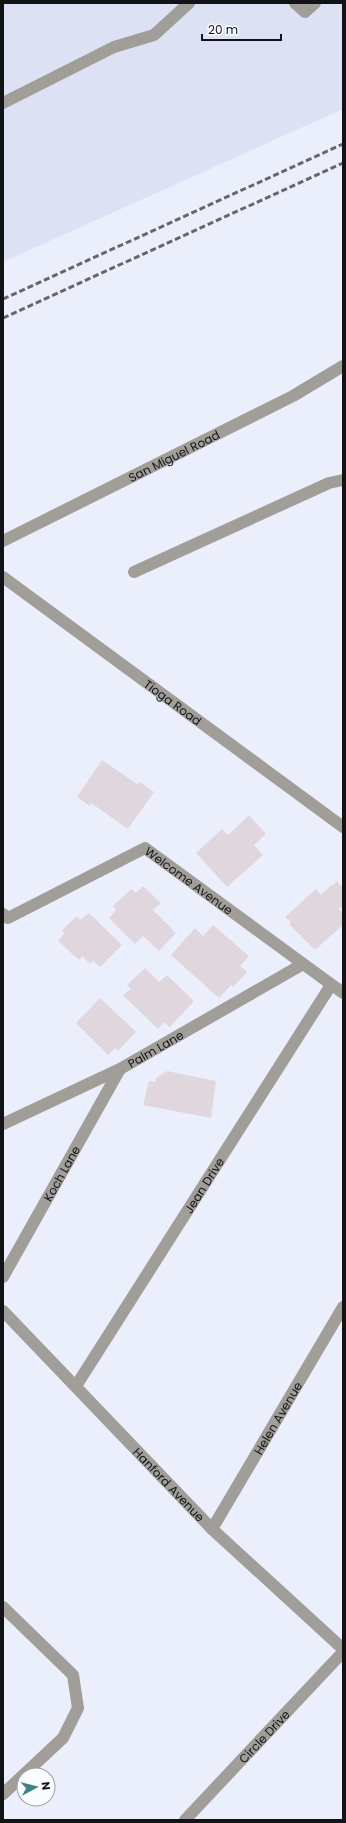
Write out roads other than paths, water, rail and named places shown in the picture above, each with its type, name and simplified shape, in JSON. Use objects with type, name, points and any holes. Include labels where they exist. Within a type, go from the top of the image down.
[{"type":"street","points":[[3,102],[114,47],[154,35],[189,3]]},
{"type":"street","points":[[294,3],[305,12],[315,3]]},
{"type":"street","name":"San Miguel Road","points":[[3,541],[293,396],[343,366]]},
{"type":"street","points":[[134,572],[329,484],[343,480]]},
{"type":"street","name":"Tioga Road","points":[[3,577],[343,827]]},
{"type":"street","name":"Welcome Avenue","points":[[5,917],[145,848],[343,993]]},
{"type":"street","name":"Palm Lane","points":[[3,1124],[120,1069],[303,964]]},
{"type":"street","name":"Jean Drive","points":[[76,1386],[331,985]]},
{"type":"street","name":"Koch Lane","points":[[3,1277],[120,1069]]},
{"type":"street","name":"Helen Avenue","points":[[212,1529],[343,1308]]},
{"type":"street","name":"Hanford Avenue","points":[[3,1311],[212,1529],[343,1651]]},
{"type":"street","points":[[3,1607],[73,1675],[78,1708],[62,1738],[3,1794]]},
{"type":"street","name":"Circle Drive","points":[[185,1820],[343,1651]]},
{"type":"railway","points":[[3,299],[343,144]]},
{"type":"railway","points":[[3,318],[343,163]]}]
